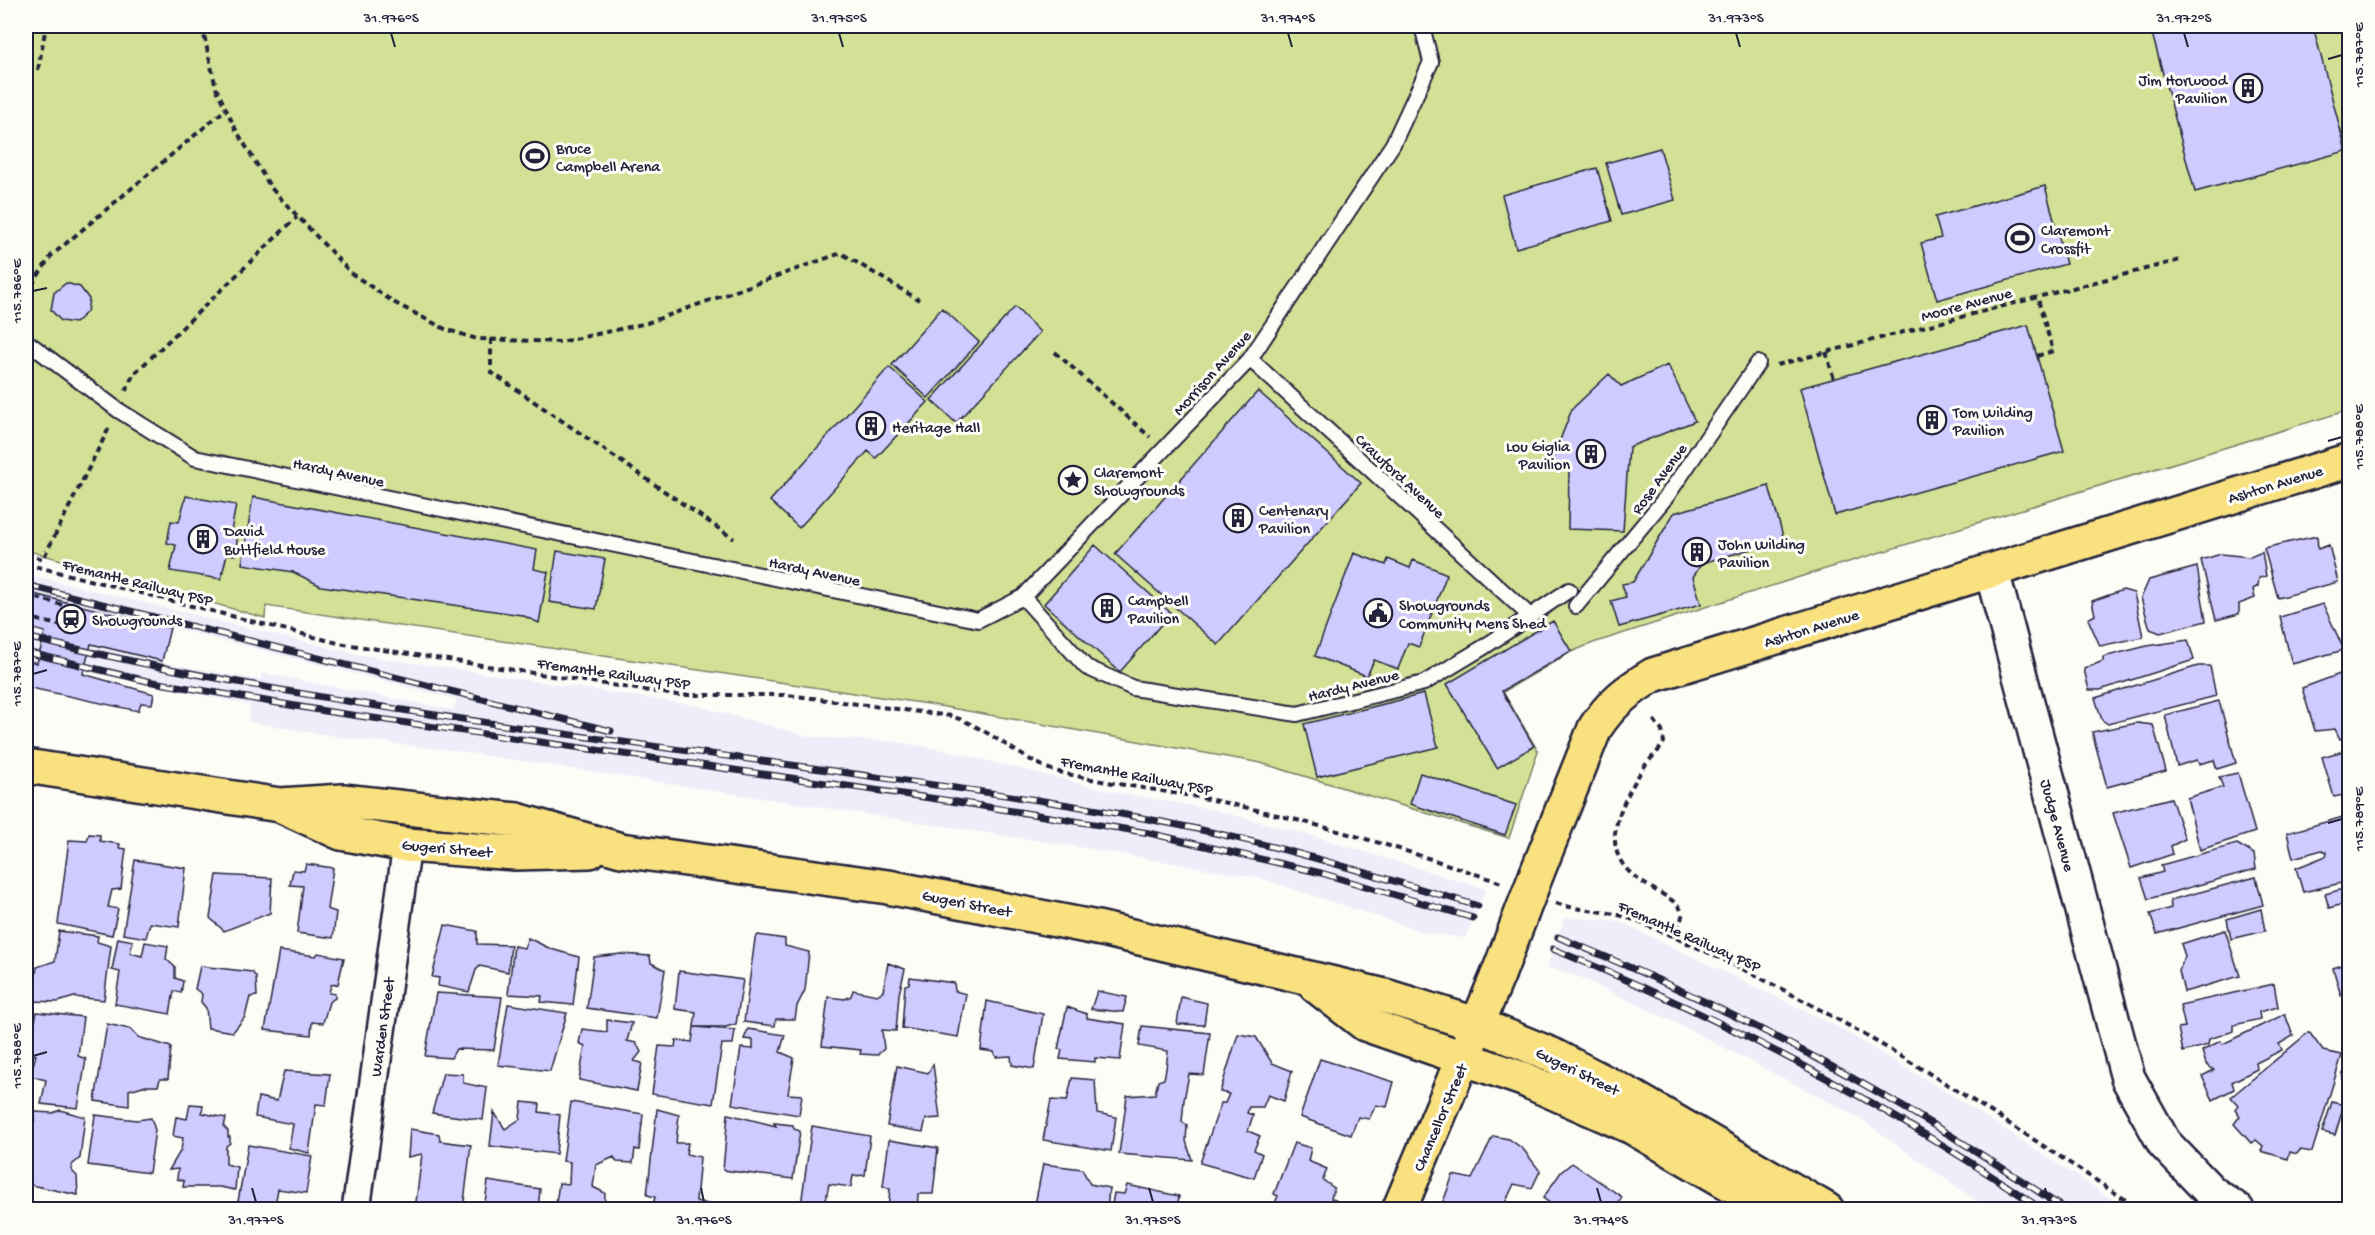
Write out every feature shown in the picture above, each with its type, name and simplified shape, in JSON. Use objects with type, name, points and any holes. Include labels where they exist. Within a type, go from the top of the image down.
[{"type":"main road","name":"Ashton Avenue","points":[[1479,1025],[1498,975],[1523,880],[1595,728],[1607,709],[1623,693],[1653,675],[2349,460]]},
{"type":"main road","name":"Gugeri Street","points":[[26,766],[280,805],[343,801],[517,820],[621,850],[899,889],[1101,929],[1307,980],[1385,996],[1479,1025],[1550,1054],[1621,1091],[1827,1209]]},
{"type":"main road","name":"Gugeri Street","points":[[280,805],[341,833],[407,845],[515,853],[621,850]]},
{"type":"main road","name":"Gugeri Street","points":[[1307,980],[1365,1024],[1465,1057],[1632,1127],[1775,1209]]},
{"type":"main road","name":"Chancellor Street","points":[[1400,1209],[1479,1025]]},
{"type":"street","name":"Judge Avenue","points":[[1992,572],[2128,1078],[2164,1143],[2211,1192],[2237,1209]]},
{"type":"street","name":"Warden Street","points":[[356,1209],[407,845]]},
{"type":"lane","name":"Morrison Avenue","points":[[1023,597],[1250,358],[1393,144],[1431,62],[1422,26]]},
{"type":"lane","name":"Hardy Avenue","points":[[26,341],[118,410],[195,458],[978,620],[1023,597],[1086,667],[1133,688],[1297,714],[1424,683],[1569,590]]},
{"type":"lane","name":"Crawford Avenue","points":[[1250,358],[1530,616]]},
{"type":"lane","name":"Rose Avenue","points":[[1576,606],[1667,496],[1764,365]]},
{"type":"path","points":[[38,70],[46,26]]},
{"type":"path","points":[[202,26],[216,88],[271,188],[351,273],[395,303],[445,329],[477,339],[561,342],[647,323],[841,253],[919,300]]},
{"type":"path","points":[[26,294],[51,256],[226,109]]},
{"type":"path","points":[[26,554],[43,559],[118,410],[133,375],[297,217]]},
{"type":"path","name":"Moore Avenue","points":[[1764,365],[1826,352],[2180,260]]},
{"type":"path","points":[[2037,296],[2053,351],[2037,356]]},
{"type":"path","points":[[491,339],[491,372],[734,539]]},
{"type":"path","points":[[1055,351],[1135,425]]},
{"type":"path","points":[[1826,352],[1834,379]]},
{"type":"path","name":"Fremantle Railway PSP","points":[[26,564],[338,643],[676,695],[788,695],[951,716],[973,725],[1041,766],[1055,771],[1221,802],[1324,828],[1458,868],[1523,880]]},
{"type":"path","points":[[26,595],[75,606],[68,635]]},
{"type":"path","points":[[26,605],[33,607]]},
{"type":"path","points":[[26,617],[70,628]]},
{"type":"path","points":[[1654,720],[1662,731],[1664,742],[1642,770],[1622,811],[1615,842],[1618,856],[1626,869],[1638,880],[1669,898],[1680,908],[1682,916],[1672,937]]},
{"type":"path","name":"Fremantle Railway PSP","points":[[1552,902],[1572,909],[1615,913],[1774,985],[1949,1084],[2140,1209]]},
{"type":"shaded area","points":[[26,574],[355,654],[694,705],[811,737],[897,742],[944,750],[1115,792],[1210,809],[1313,836],[1486,889],[1465,938],[1427,933],[1260,878],[1079,847],[450,750],[353,739],[249,722],[250,705],[26,659],[26,631],[165,663],[260,680],[262,673],[454,710],[456,699],[26,591]]},
{"type":"shaded area","points":[[1565,917],[1618,921],[1834,1025],[1950,1094],[2127,1209],[1988,1209],[1856,1116],[1674,1022],[1580,977],[1547,967]]},
{"type":"green space","name":"Claremont Showgrounds","points":[[26,26],[2349,26],[2349,410],[1809,574],[1571,652],[1503,692],[1538,751],[1509,838],[1261,763],[928,704],[266,606],[265,618],[26,550]]},
{"type":"building","name":"Jim Horwood Pavilion","points":[[2150,26],[2313,26],[2346,151],[2195,192]]},
{"type":"building","points":[[1660,148],[1675,200],[1621,215],[1606,163]]},
{"type":"building","points":[[1597,168],[1612,221],[1516,248],[1502,195]]},
{"type":"building","points":[[2045,186],[2066,264],[1937,300],[1921,243],[1941,238],[1935,217]]},
{"type":"building","points":[[66,283],[80,287],[89,299],[87,312],[75,323],[61,321],[51,310],[54,293]]},
{"type":"building","points":[[1015,307],[1040,332],[956,423],[931,400]]},
{"type":"building","points":[[942,308],[979,342],[928,398],[892,365]]},
{"type":"building","name":"Tom Wilding Pavilion","points":[[2028,325],[2064,451],[1835,515],[1800,388]]},
{"type":"building","name":"Lou Giglia Pavilion","points":[[1668,365],[1695,421],[1629,447],[1623,531],[1568,529],[1569,470],[1552,461],[1572,409],[1609,374],[1621,386]]},
{"type":"building","name":"Heritage Hall","points":[[889,367],[928,402],[876,458],[868,451],[799,528],[770,501]]},
{"type":"building","name":"Centenary Pavilion","points":[[1258,391],[1361,483],[1218,645],[1115,554]]},
{"type":"building","name":"John Wilding Pavilion","points":[[1769,486],[1784,540],[1702,563],[1693,577],[1701,604],[1619,627],[1611,601],[1626,597],[1622,584],[1633,582],[1674,513]]},
{"type":"building","name":"David Buttfield House","points":[[186,496],[236,505],[231,531],[238,534],[235,555],[227,554],[221,579],[170,571],[176,545],[167,543],[171,521],[179,522]]},
{"type":"building","points":[[253,497],[537,550],[534,569],[548,572],[539,623],[522,615],[321,586],[293,572],[242,564]]},
{"type":"building","points":[[2317,536],[2318,549],[2329,545],[2338,582],[2278,598],[2264,548]]},
{"type":"building","name":"Campbell Pavilion","points":[[1095,545],[1171,613],[1120,672],[1044,604]]},
{"type":"building","points":[[557,551],[605,559],[596,609],[549,602]]},
{"type":"building","points":[[2262,552],[2266,576],[2259,578],[2258,586],[2253,589],[2255,598],[2239,604],[2239,614],[2216,620],[2201,560],[2221,554],[2250,557]]},
{"type":"building","points":[[1354,553],[1386,565],[1388,559],[1410,568],[1413,560],[1447,574],[1419,647],[1408,643],[1398,669],[1374,660],[1367,676],[1315,656]]},
{"type":"building","points":[[2197,567],[2206,621],[2160,633],[2150,629],[2141,598],[2149,580]]},
{"type":"building","points":[[2123,590],[2134,593],[2143,637],[2100,646],[2088,619],[2095,615],[2092,601]]},
{"type":"building","points":[[26,592],[170,628],[162,661],[91,644],[83,674],[154,694],[152,704],[141,703],[138,711],[26,687],[26,660],[37,663],[45,632],[26,627]]},
{"type":"building","points":[[2323,604],[2344,650],[2292,664],[2280,617]]},
{"type":"building","points":[[1553,621],[1571,651],[1502,691],[1534,746],[1497,768],[1447,684]]},
{"type":"building","points":[[2188,640],[2194,660],[2100,690],[2089,690],[2084,669],[2103,661],[2103,657],[2147,646]]},
{"type":"building","points":[[2198,666],[2210,666],[2216,696],[2108,724],[2102,720],[2095,698]]},
{"type":"building","points":[[2345,672],[2350,674],[2350,736],[2340,739],[2335,729],[2315,731],[2302,688]]},
{"type":"building","points":[[1424,694],[1438,747],[1317,777],[1304,724]]},
{"type":"building","points":[[2219,701],[2236,763],[2217,769],[2214,760],[2199,764],[2197,760],[2177,766],[2165,715]]},
{"type":"building","points":[[2137,723],[2153,725],[2166,771],[2107,787],[2092,732]]},
{"type":"building","points":[[2350,749],[2350,794],[2334,797],[2322,757]]},
{"type":"building","points":[[1420,773],[1516,805],[1505,835],[1410,804]]},
{"type":"building","points":[[2238,773],[2255,832],[2200,850],[2187,798],[2223,787],[2219,777]]},
{"type":"building","points":[[2171,798],[2185,839],[2171,846],[2173,854],[2131,868],[2113,813]]},
{"type":"building","points":[[2350,815],[2350,881],[2303,892],[2296,868],[2326,856],[2327,852],[2322,850],[2293,858],[2287,833]]},
{"type":"building","points":[[89,834],[100,835],[100,841],[120,844],[119,848],[126,849],[121,889],[112,890],[108,907],[118,909],[112,935],[58,924],[69,840],[87,841]]},
{"type":"building","points":[[2237,844],[2254,854],[2256,869],[2148,899],[2141,878],[2163,872],[2161,865]]},
{"type":"building","points":[[135,860],[186,868],[179,927],[150,923],[146,938],[123,934]]},
{"type":"building","points":[[306,864],[333,868],[327,909],[336,912],[333,938],[297,933],[303,886],[290,885],[293,870],[304,871]]},
{"type":"building","points":[[217,875],[272,878],[270,913],[224,931],[210,918]]},
{"type":"building","points":[[2256,877],[2263,905],[2157,934],[2150,914],[2171,908],[2170,900]]},
{"type":"building","points":[[2350,887],[2350,902],[2329,908],[2325,894]]},
{"type":"building","points":[[2261,909],[2265,931],[2231,939],[2227,919]]},
{"type":"building","points":[[445,925],[477,931],[477,944],[511,945],[508,972],[480,966],[476,970],[469,992],[438,986],[439,978],[432,977]]},
{"type":"building","points":[[2225,930],[2240,976],[2184,992],[2179,971],[2185,956],[2181,944]]},
{"type":"building","points":[[59,931],[98,936],[97,942],[111,946],[104,1000],[74,997],[58,1002],[31,1001],[37,967],[55,961]]},
{"type":"building","points":[[758,935],[785,939],[785,946],[809,952],[805,990],[797,1006],[795,1019],[776,1019],[775,1026],[744,1022],[755,939]]},
{"type":"building","points":[[118,938],[133,941],[130,953],[142,956],[145,942],[168,946],[166,959],[175,967],[175,978],[183,981],[181,993],[174,991],[170,1014],[115,1004],[120,972],[112,970]]},
{"type":"building","points":[[528,938],[551,949],[579,957],[573,1005],[541,1002],[542,996],[508,994],[514,946],[524,948]]},
{"type":"building","points":[[26,945],[30,946],[27,973],[26,972]]},
{"type":"building","points":[[279,951],[316,956],[318,953],[344,958],[338,984],[331,985],[329,993],[335,994],[335,998],[329,1002],[323,1023],[312,1022],[311,1035],[265,1030]]},
{"type":"building","points":[[621,954],[650,956],[651,963],[665,970],[657,1018],[587,1008],[594,957]]},
{"type":"building","points":[[2350,962],[2350,996],[2341,996],[2333,968]]},
{"type":"building","points":[[888,963],[905,969],[899,994],[896,1031],[882,1030],[884,1049],[877,1055],[860,1054],[861,1050],[822,1046],[828,997],[845,999],[851,996],[853,990],[877,995],[883,991]]},
{"type":"building","points":[[200,966],[252,972],[256,977],[257,996],[250,997],[245,1017],[233,1032],[208,1028],[206,1008],[201,1002],[202,994],[195,989]]},
{"type":"building","points":[[679,971],[743,980],[736,1024],[726,1027],[694,1027],[696,1012],[675,1009]]},
{"type":"building","points":[[910,977],[954,983],[955,991],[966,994],[958,1037],[902,1028],[905,985],[909,984]]},
{"type":"building","points":[[2274,984],[2278,1007],[2259,1012],[2260,1019],[2234,1025],[2234,1031],[2209,1039],[2208,1045],[2183,1052],[2178,1028],[2185,1027],[2180,1005]]},
{"type":"building","points":[[1097,991],[1127,997],[1123,1012],[1091,1009]]},
{"type":"building","points":[[436,993],[502,997],[494,1050],[456,1049],[451,1058],[425,1056]]},
{"type":"building","points":[[1181,997],[1207,1003],[1204,1025],[1177,1024]]},
{"type":"building","points":[[987,1001],[1043,1014],[1034,1069],[1012,1065],[1011,1056],[996,1057],[994,1052],[981,1050]]},
{"type":"building","points":[[508,1004],[567,1013],[550,1071],[498,1065]]},
{"type":"building","points":[[1067,1007],[1087,1014],[1087,1018],[1125,1024],[1120,1060],[1095,1058],[1095,1062],[1060,1059],[1062,1050],[1058,1049]]},
{"type":"building","points":[[37,1012],[83,1017],[78,1056],[86,1059],[78,1108],[41,1104],[46,1080],[30,1076],[36,1055],[27,1054]]},
{"type":"building","points":[[2285,1014],[2293,1036],[2279,1044],[2282,1050],[2256,1063],[2257,1069],[2232,1082],[2234,1089],[2213,1100],[2202,1076],[2214,1070],[2206,1064],[2202,1051],[2220,1041],[2223,1044]]},
{"type":"building","points":[[607,1020],[632,1023],[627,1041],[636,1043],[641,1052],[634,1061],[642,1063],[637,1091],[579,1080],[585,1046],[579,1043],[582,1029],[607,1032]]},
{"type":"building","points":[[107,1024],[130,1029],[138,1037],[171,1047],[168,1079],[160,1079],[158,1086],[143,1086],[129,1090],[129,1106],[95,1101]]},
{"type":"building","points":[[1142,1026],[1210,1033],[1204,1075],[1189,1074],[1184,1100],[1182,1122],[1187,1125],[1186,1141],[1192,1160],[1119,1154],[1127,1096],[1155,1094],[1158,1081],[1164,1079],[1166,1069],[1168,1051],[1139,1046]]},
{"type":"building","points":[[694,1027],[735,1030],[733,1044],[722,1044],[713,1104],[652,1094],[659,1046],[675,1047],[676,1040],[692,1042]]},
{"type":"building","points":[[748,1029],[785,1035],[780,1052],[794,1058],[788,1094],[802,1095],[799,1115],[732,1104],[741,1048],[753,1049],[753,1040],[744,1039]]},
{"type":"building","points":[[2309,1032],[2323,1051],[2342,1055],[2312,1152],[2300,1150],[2297,1154],[2290,1152],[2288,1159],[2261,1151],[2263,1146],[2256,1140],[2251,1143],[2234,1124],[2240,1116],[2235,1109],[2238,1105],[2231,1097]]},
{"type":"building","points":[[1238,1034],[1256,1037],[1272,1063],[1292,1071],[1284,1101],[1268,1095],[1263,1107],[1249,1107],[1247,1113],[1253,1115],[1248,1131],[1260,1136],[1254,1150],[1262,1154],[1254,1178],[1200,1163],[1221,1103],[1225,1103],[1229,1094],[1220,1092]]},
{"type":"building","points":[[2350,1058],[2350,1098],[2346,1095],[2342,1073],[2349,1070]]},
{"type":"building","points":[[1320,1059],[1394,1082],[1387,1107],[1376,1105],[1369,1119],[1358,1117],[1351,1135],[1300,1117]]},
{"type":"building","points":[[933,1064],[940,1118],[926,1119],[923,1132],[887,1126],[897,1066],[928,1073]]},
{"type":"building","points":[[284,1071],[330,1074],[326,1105],[316,1104],[309,1153],[289,1148],[293,1124],[255,1117],[258,1097],[277,1101]]},
{"type":"building","points":[[443,1073],[463,1074],[463,1083],[487,1088],[483,1120],[432,1113]]},
{"type":"building","points":[[1072,1078],[1095,1080],[1097,1113],[1116,1117],[1111,1151],[1043,1140],[1051,1100],[1067,1101]]},
{"type":"building","points":[[522,1102],[540,1104],[539,1112],[560,1115],[556,1154],[490,1146],[494,1112],[505,1129],[520,1119]]},
{"type":"building","points":[[571,1102],[643,1114],[639,1150],[635,1149],[633,1163],[617,1162],[614,1157],[596,1165],[593,1187],[605,1193],[604,1210],[555,1210],[559,1183],[569,1184],[570,1162],[563,1161]]},
{"type":"building","points":[[2332,1102],[2344,1105],[2335,1135],[2322,1132]]},
{"type":"building","points":[[190,1104],[203,1105],[202,1113],[226,1118],[224,1127],[228,1131],[230,1143],[226,1146],[226,1164],[237,1167],[235,1190],[220,1187],[183,1187],[184,1181],[177,1179],[178,1169],[169,1170],[181,1150],[183,1138],[173,1136],[176,1117],[187,1119]]},
{"type":"building","points":[[657,1109],[679,1115],[676,1143],[688,1143],[686,1154],[700,1157],[696,1201],[708,1204],[707,1210],[652,1210],[655,1197],[647,1195]]},
{"type":"building","points":[[60,1110],[85,1117],[80,1158],[72,1165],[72,1171],[77,1176],[78,1195],[26,1184],[32,1150],[27,1149],[30,1121],[35,1120],[35,1112],[53,1113]]},
{"type":"building","points":[[2350,1111],[2350,1131],[2346,1112]]},
{"type":"building","points":[[728,1114],[776,1126],[774,1123],[793,1125],[794,1129],[800,1131],[793,1179],[723,1170]]},
{"type":"building","points":[[95,1115],[137,1120],[151,1118],[155,1130],[149,1173],[88,1165]]},
{"type":"building","points":[[812,1126],[870,1136],[865,1175],[853,1176],[851,1187],[829,1184],[824,1209],[801,1205]]},
{"type":"building","points":[[410,1129],[439,1134],[440,1141],[471,1145],[463,1210],[415,1210],[422,1154],[408,1157]]},
{"type":"building","points":[[1493,1136],[1509,1139],[1523,1149],[1540,1171],[1532,1188],[1514,1184],[1505,1203],[1494,1210],[1440,1210],[1453,1175],[1472,1179]]},
{"type":"building","points":[[889,1140],[938,1148],[933,1194],[918,1194],[917,1210],[888,1210],[890,1189],[883,1186]]},
{"type":"building","points":[[1294,1143],[1311,1148],[1308,1161],[1327,1169],[1323,1180],[1334,1188],[1331,1198],[1337,1201],[1332,1210],[1281,1210],[1273,1207],[1278,1196],[1274,1194]]},
{"type":"building","points":[[248,1145],[312,1156],[306,1193],[278,1189],[274,1210],[237,1207]]},
{"type":"building","points":[[1572,1163],[1622,1197],[1615,1210],[1559,1210],[1543,1198],[1561,1172]]},
{"type":"building","points":[[1043,1164],[1082,1169],[1090,1184],[1109,1188],[1107,1210],[1034,1210]]},
{"type":"building","points":[[488,1181],[540,1189],[538,1210],[484,1209]]},
{"type":"building","points":[[1127,1185],[1179,1196],[1177,1210],[1111,1210],[1114,1193],[1124,1194]]},
{"type":"building","points":[[730,1203],[779,1209],[729,1210]]},
{"type":"railway","points":[[26,585],[611,731]]},
{"type":"railway","points":[[26,637],[236,682],[342,700],[556,733],[1083,807],[1275,847],[1478,906]]},
{"type":"railway","points":[[26,652],[147,681],[331,712],[951,801],[1149,833],[1321,873],[1473,918]]},
{"type":"railway","points":[[1558,937],[1692,995],[1819,1060],[1943,1131],[2066,1210]]},
{"type":"railway","points":[[1553,949],[1681,1005],[1805,1066],[1925,1135],[2043,1210]]},
{"type":"place","name":"Jim Horwood Pavilion","points":[[2248,88]]},
{"type":"place","name":"Bruce Campbell Arena","points":[[535,156]]},
{"type":"place","name":"Claremont Crossfit","points":[[2020,238]]},
{"type":"place","name":"Tom Wilding Pavilion","points":[[1932,420]]},
{"type":"place","name":"Heritage Hall","points":[[871,426]]},
{"type":"place","name":"Lou Giglia Pavilion","points":[[1591,454]]},
{"type":"place","name":"Claremont Showgrounds","points":[[1073,480]]},
{"type":"place","name":"Centenary Pavilion","points":[[1238,518]]},
{"type":"place","name":"David Buttfield House","points":[[203,539]]},
{"type":"place","name":"John Wilding Pavilion","points":[[1697,552]]},
{"type":"place","name":"Campbell Pavilion","points":[[1107,608]]},
{"type":"place","name":"Showgrounds Community Mens Shed","points":[[1378,613]]},
{"type":"place","name":"Showgrounds","points":[[71,619]]}]
